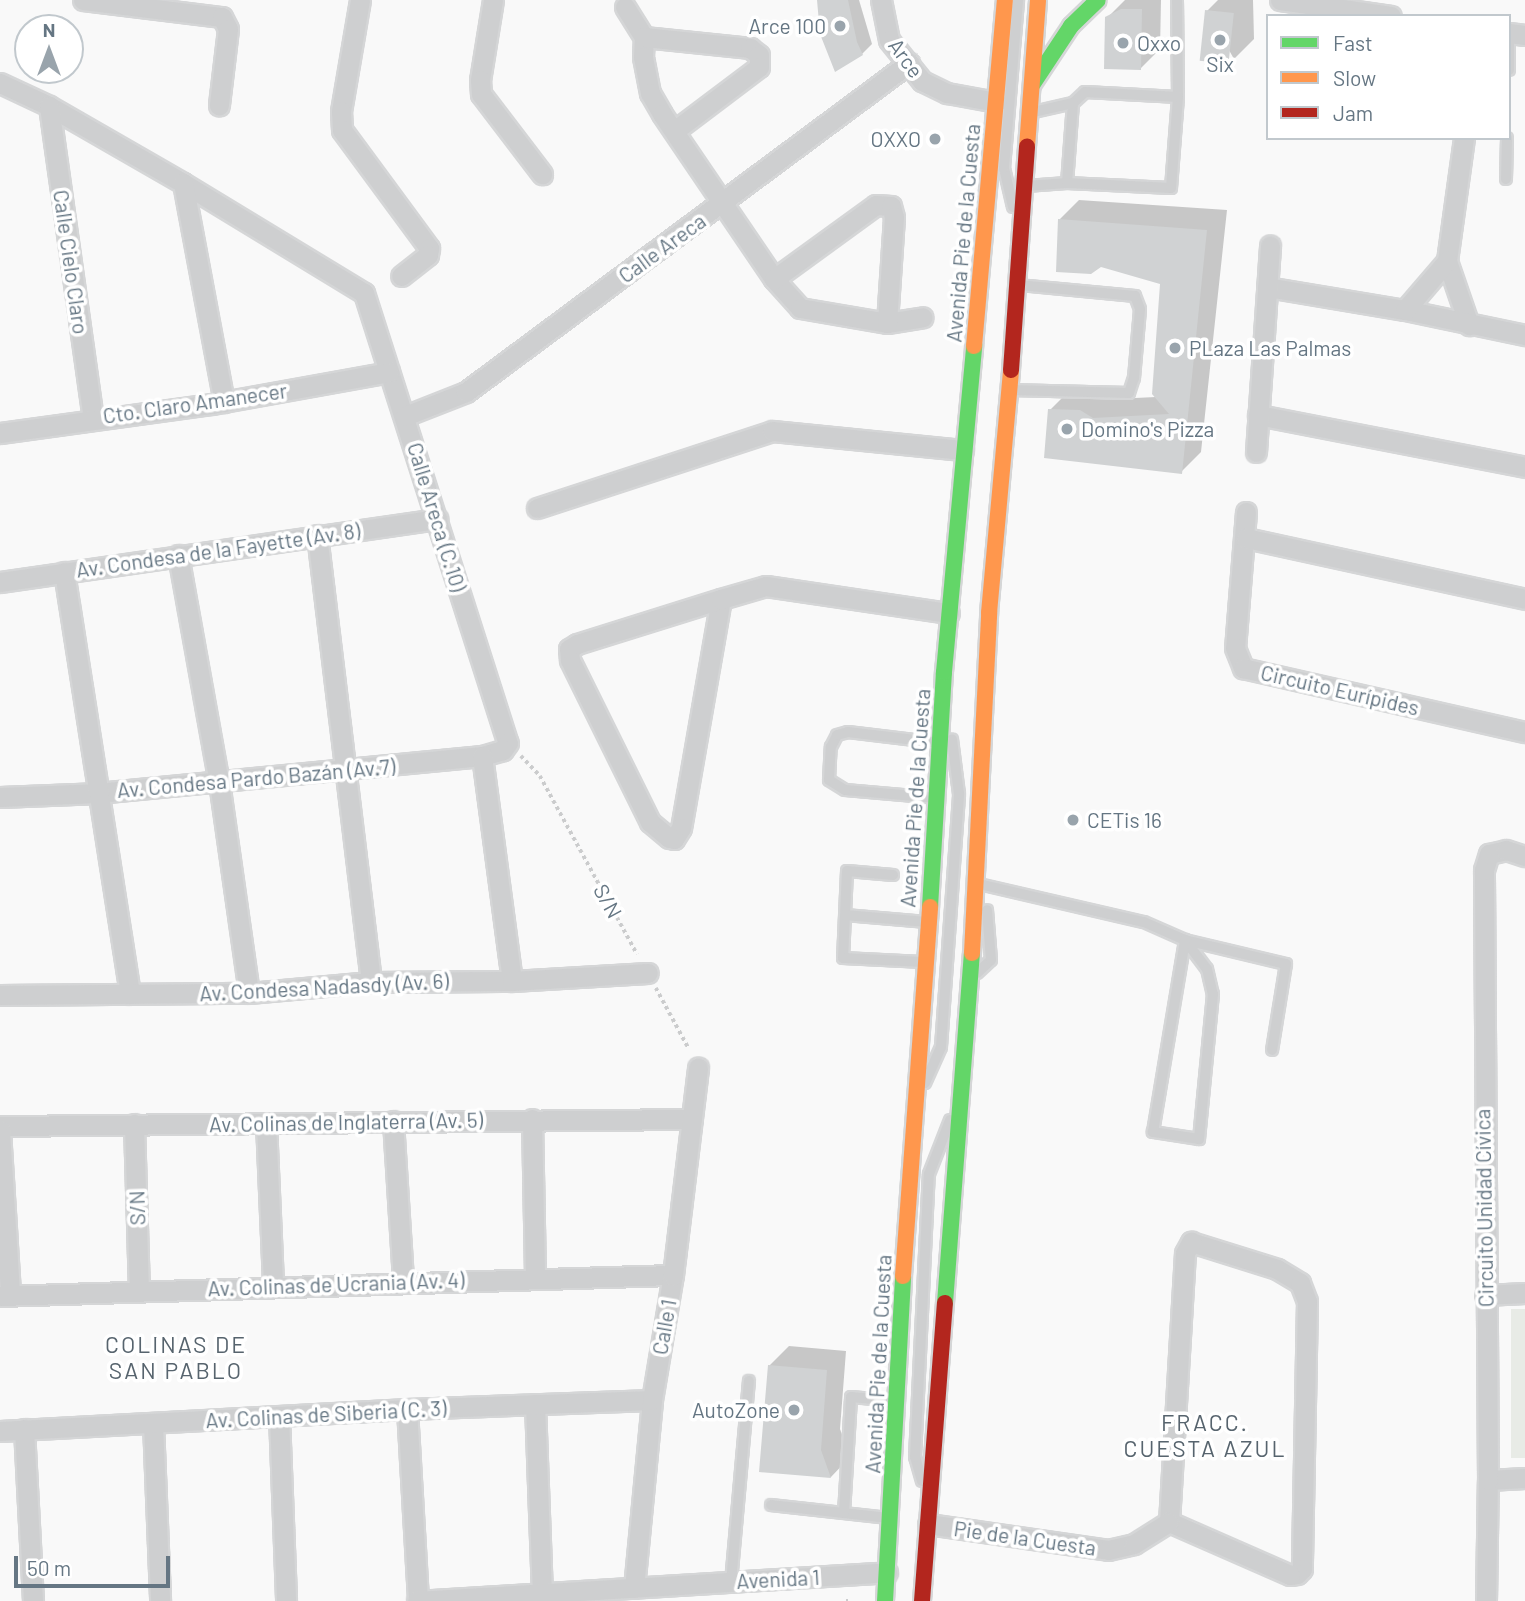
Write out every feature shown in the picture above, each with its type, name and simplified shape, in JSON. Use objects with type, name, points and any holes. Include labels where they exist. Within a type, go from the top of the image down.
[{"type":"main road","name":"Avenida Pie de la Cuesta","points":[[885,1601],[913,1110],[942,743],[948,612],[1005,0]]},
{"type":"main road","points":[[922,1601],[978,888],[989,613],[1010,390],[1015,285],[1038,0]]},
{"type":"main road","points":[[1031,87],[1071,26],[1098,0]]},
{"type":"street","points":[[83,0],[222,17],[228,29],[219,106]]},
{"type":"street","points":[[360,0],[341,111],[342,130],[429,248],[428,255],[401,276]]},
{"type":"street","points":[[493,0],[480,80],[481,94],[542,174]]},
{"type":"street","name":"Arce","points":[[881,0],[889,40],[922,81],[947,93],[996,102]]},
{"type":"street","points":[[1280,0],[1377,14]]},
{"type":"street","points":[[625,7],[644,37],[643,57],[650,93],[774,279],[800,308],[887,323],[923,317]]},
{"type":"street","points":[[644,37],[750,48],[759,55],[759,67],[674,131]]},
{"type":"street","name":"Calle Areca","points":[[405,416],[466,392],[909,63]]},
{"type":"street","points":[[0,83],[49,106],[183,183],[224,402]]},
{"type":"street","name":"Calle Cielo Claro","points":[[49,106],[93,418]]},
{"type":"street","points":[[1464,140],[1447,261],[1469,325]]},
{"type":"street","name":"Calle Areca (C.10)","points":[[183,183],[364,293],[508,743]]},
{"type":"street","points":[[774,279],[876,205],[891,206],[894,217],[887,323]]},
{"type":"street","points":[[1256,452],[1270,245]]},
{"type":"street","points":[[1405,310],[1447,261]]},
{"type":"street","points":[[1267,287],[1405,310],[1525,335]]},
{"type":"street","name":"Cto. Claro Amanecer","points":[[0,433],[93,418],[224,402],[389,372]]},
{"type":"street","points":[[1258,415],[1525,467]]},
{"type":"street","points":[[537,508],[772,431],[963,450]]},
{"type":"street","name":"Circuito Eurípides","points":[[1246,512],[1235,648],[1243,668],[1525,732]]},
{"type":"street","name":"Av. Condesa de la Fayette (Av. 8)","points":[[0,582],[437,519]]},
{"type":"street","points":[[317,535],[371,982]]},
{"type":"street","points":[[1246,538],[1525,599]]},
{"type":"street","points":[[178,555],[219,782],[249,993]]},
{"type":"street","points":[[64,572],[130,994]]},
{"type":"street","points":[[721,599],[681,828],[674,839],[668,838],[650,821],[570,660],[569,649],[577,644],[721,599],[766,586],[948,612]]},
{"type":"street","name":"Av. Condesa Pardo Bazán (Av.7)","points":[[0,797],[100,793],[482,756],[503,750],[508,743]]},
{"type":"street","points":[[482,756],[512,981]]},
{"type":"street","name":"Circuito Unidad Cívica","points":[[1486,1601],[1488,1480],[1484,870],[1489,853],[1506,850],[1525,856]]},
{"type":"street","name":"Av. Condesa Nadasdy (Av. 6)","points":[[0,995],[249,993],[371,982],[512,981],[648,973]]},
{"type":"street","name":"Calle 1","points":[[634,1588],[652,1400],[673,1275],[698,1067]]},
{"type":"street","points":[[531,1119],[535,1277]]},
{"type":"street","name":"Av. Colinas de Inglaterra (Av. 5)","points":[[0,1128],[692,1119]]},
{"type":"street","points":[[393,1121],[403,1282]]},
{"type":"street","points":[[266,1123],[273,1286]]},
{"type":"street","name":"S/N","points":[[134,1125],[139,1291]]},
{"type":"street","points":[[0,1128],[5,1295]]},
{"type":"street","points":[[1191,1242],[1277,1269],[1300,1283],[1307,1301],[1302,1569],[1290,1575],[1169,1522],[1185,1253],[1191,1242]]},
{"type":"street","name":"Av. Colinas de Ucrania (Av. 4)","points":[[5,1295],[535,1277],[673,1275]]},
{"type":"street","points":[[1485,1294],[1525,1293]]},
{"type":"street","name":"Av. Colinas de Siberia (C. 3)","points":[[0,1431],[407,1409],[652,1400]]},
{"type":"street","points":[[535,1404],[542,1593]]},
{"type":"street","points":[[407,1409],[417,1601]]},
{"type":"street","points":[[279,1416],[286,1601]]},
{"type":"street","points":[[153,1423],[160,1601]]},
{"type":"street","points":[[24,1429],[33,1601]]},
{"type":"street","points":[[1488,1480],[1525,1478]]},
{"type":"street","name":"Pie de la Cuesta","points":[[929,1514],[1108,1550],[1134,1544],[1169,1522]]},
{"type":"street","name":"Avenida 1","points":[[417,1601],[887,1572]]},
{"type":"lane","points":[[1018,0],[1004,168],[1019,235]]},
{"type":"lane","points":[[1023,186],[1067,183],[1171,188],[1178,97],[1177,0]]},
{"type":"lane","points":[[1029,113],[1073,103],[1085,92],[1178,97]]},
{"type":"lane","points":[[1067,183],[1073,103]]},
{"type":"lane","points":[[1506,179],[1507,140]]},
{"type":"lane","points":[[1010,390],[1129,393],[1134,378],[1140,309],[1135,296],[1015,285]]},
{"type":"lane","points":[[913,1110],[942,1047],[959,794],[944,672]]},
{"type":"lane","points":[[938,798],[835,787],[829,780],[831,747],[837,735],[848,732],[942,743]]},
{"type":"lane","points":[[893,875],[848,872],[843,957],[923,962]]},
{"type":"lane","points":[[978,888],[1144,922],[1185,940],[1286,964],[1272,1050]]},
{"type":"lane","points":[[845,915],[927,922]]},
{"type":"lane","points":[[1185,940],[1208,968],[1213,994],[1199,1139],[1153,1132],[1185,940]]},
{"type":"lane","points":[[929,1514],[915,1457],[929,1174],[962,1087]]},
{"type":"lane","points":[[731,1582],[749,1381]]},
{"type":"lane","points":[[844,1513],[851,1397],[897,1401]]},
{"type":"lane","points":[[771,1505],[891,1518]]},
{"type":"path","name":"S/N","points":[[508,743],[540,776],[698,1067]]},
{"type":"shaded area","points":[[1511,1309],[1525,1309],[1525,1458],[1511,1458]]},
{"type":"building","points":[[817,0],[848,0],[857,42],[863,55],[835,72],[820,34]]},
{"type":"building","name":"Oxxo","points":[[1121,9],[1142,9],[1141,70],[1104,69],[1105,17]]},
{"type":"building","name":"Six","points":[[1205,10],[1234,13],[1229,64],[1200,61]]},
{"type":"building","name":"PLaza Las Palmas","points":[[1058,219],[1207,230],[1182,474],[1044,458],[1048,409],[1080,410],[1093,418],[1169,414],[1152,394],[1160,284],[1101,267],[1091,274],[1056,272]]},
{"type":"building","name":"AutoZone","points":[[768,1365],[827,1370],[821,1450],[831,1478],[759,1472]]},
{"type":"traffic: fast","points":[[1032,85],[1071,26],[1098,0]]},
{"type":"traffic: fast","points":[[930,907],[944,672],[974,346]]},
{"type":"traffic: fast","points":[[945,1303],[972,953]]},
{"type":"traffic: fast","points":[[885,1601],[903,1276]]},
{"type":"traffic: slow","points":[[974,346],[1005,0]]},
{"type":"traffic: slow","points":[[1027,147],[1038,0]]},
{"type":"traffic: slow","points":[[972,953],[989,613],[1011,370]]},
{"type":"traffic: slow","points":[[903,1276],[930,907]]},
{"type":"traffic: jam","points":[[1011,370],[1027,147]]},
{"type":"traffic: jam","points":[[922,1601],[945,1303]]},
{"type":"place","name":"Arce 100","points":[[840,26]]},
{"type":"place","name":"Six","points":[[1220,40]]},
{"type":"place","name":"Oxxo","points":[[1123,43]]},
{"type":"place","name":"OXXO","points":[[935,139]]},
{"type":"place","name":"PLaza Las Palmas","points":[[1175,348]]},
{"type":"place","name":"Domino's Pizza","points":[[1067,429]]},
{"type":"place","name":"CETis 16","points":[[1073,820]]},
{"type":"place","name":"AutoZone","points":[[794,1410]]},
{"type":"district","name":"COLINAS DE SAN PABLO","points":[[176,1357]]},
{"type":"district","name":"FRACC. CUESTA AZUL","points":[[1205,1435]]}]
